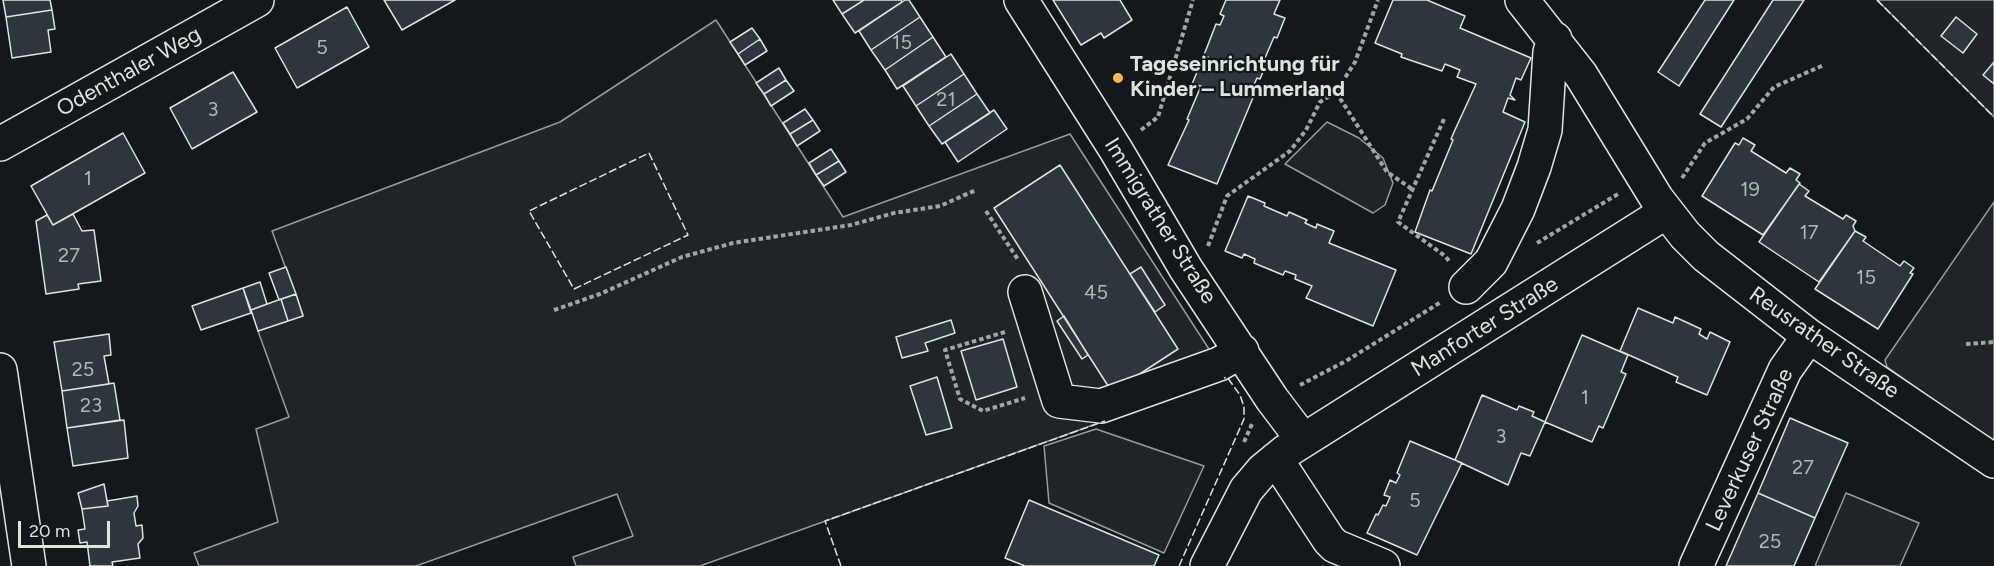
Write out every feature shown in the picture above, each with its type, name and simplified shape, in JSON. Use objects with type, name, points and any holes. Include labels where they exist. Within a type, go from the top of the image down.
[{"type":"street","name":"Odenthaler Weg","points":[[0,144],[257,0]]},
{"type":"street","name":"Immigrather Straße","points":[[1021,0],[1116,150],[1186,268],[1303,440]]},
{"type":"street","name":"Reusrather Straße","points":[[1522,0],[1555,39],[1581,75],[1661,206],[1706,256],[1809,336],[1994,461]]},
{"type":"street","points":[[1466,287],[1491,262],[1518,209],[1534,167],[1545,130],[1550,52],[1555,39]]},
{"type":"street","name":"Manforter Straße","points":[[1207,566],[1246,490],[1276,459],[1661,206]]},
{"type":"street","points":[[1030,308],[1059,401],[1101,406],[1219,364],[1242,351]]},
{"type":"street","name":"Leverkuser Straße","points":[[1696,566],[1785,370],[1809,336]]},
{"type":"street","points":[[0,370],[28,566]]},
{"type":"street","points":[[1276,459],[1329,540],[1335,546],[1383,566]]},
{"type":"path","points":[[1116,150],[1158,117],[1193,0]]},
{"type":"path","points":[[1186,268],[1204,259],[1227,196],[1290,151],[1306,130],[1320,102],[1336,92],[1355,62],[1378,0]]},
{"type":"path","points":[[1661,206],[1706,143],[1747,119],[1774,87],[1824,65]]},
{"type":"path","points":[[1336,92],[1387,171],[1412,189]]},
{"type":"path","points":[[1444,119],[1398,222],[1445,256],[1466,287]]},
{"type":"path","points":[[554,310],[600,294],[682,257],[733,243],[850,225],[894,213],[940,206],[976,190]]},
{"type":"path","points":[[986,211],[1037,289],[1030,308],[945,350],[960,399],[983,411],[1054,388]]},
{"type":"path","points":[[1966,344],[1994,342]]},
{"type":"shaded area","points":[[1877,0],[1994,0],[1994,117]]},
{"type":"shaded area","points":[[716,20],[843,217],[1070,134],[1227,377],[700,566],[576,566],[573,557],[633,536],[617,494],[416,566],[199,566],[194,553],[278,522],[256,429],[289,417],[258,331],[303,315],[272,231],[560,122]]},
{"type":"shaded area","points":[[1327,122],[1359,138],[1383,158],[1393,183],[1385,205],[1373,213],[1285,164]]},
{"type":"shaded area","points":[[1994,202],[1994,443],[1887,367],[1885,360]]},
{"type":"shaded area","points":[[1096,429],[1204,466],[1164,553],[1049,503],[1044,446]]},
{"type":"shaded area","points":[[1846,493],[1919,523],[1900,566],[1815,566]]},
{"type":"building","points":[[3,0],[50,0],[52,10],[6,17]]},
{"type":"building","points":[[384,0],[455,0],[402,30]]},
{"type":"building","points":[[833,0],[864,0],[842,14]]},
{"type":"building","points":[[864,0],[901,0],[902,2],[855,33],[842,14]]},
{"type":"building","points":[[905,0],[909,0],[920,17],[871,50],[859,31]]},
{"type":"building","points":[[1053,0],[1120,0],[1132,20],[1104,38],[1101,33],[1081,45]]},
{"type":"building","points":[[1226,0],[1280,0],[1274,14],[1285,18],[1265,58],[1268,60],[1260,79],[1257,78],[1253,87],[1257,88],[1217,184],[1168,165],[1189,120],[1187,119],[1201,86],[1192,84],[1200,65],[1204,66],[1208,57],[1204,55],[1216,24],[1220,25],[1224,16],[1220,14]]},
{"type":"building","points":[[1393,0],[1427,0],[1465,16],[1460,28],[1531,58],[1521,80],[1516,78],[1510,95],[1515,100],[1508,98],[1503,112],[1525,122],[1471,254],[1415,232],[1430,190],[1432,191],[1453,140],[1451,139],[1476,84],[1457,77],[1460,70],[1445,64],[1442,71],[1401,57],[1402,54],[1375,43]]},
{"type":"building","points":[[1705,0],[1734,0],[1679,86],[1658,72]]},
{"type":"building","points":[[1773,0],[1804,0],[1721,127],[1700,114]]},
{"type":"building","points":[[347,7],[369,47],[297,88],[275,48]]},
{"type":"building","points":[[52,10],[55,29],[48,30],[51,52],[12,58],[6,17]]},
{"type":"building","points":[[920,17],[933,37],[885,70],[871,50]]},
{"type":"building","points":[[1956,17],[1977,34],[1963,53],[1941,36]]},
{"type":"building","points":[[752,28],[760,39],[738,54],[730,42]]},
{"type":"building","points":[[933,37],[946,57],[897,89],[885,70]]},
{"type":"building","points":[[760,39],[767,51],[745,65],[738,54]]},
{"type":"building","points":[[951,54],[964,74],[916,106],[903,86]]},
{"type":"building","points":[[1994,62],[1994,84],[1983,75]]},
{"type":"building","points":[[779,68],[786,80],[764,94],[756,83]]},
{"type":"building","points":[[233,72],[257,112],[192,149],[170,108]]},
{"type":"building","points":[[964,74],[977,94],[929,126],[916,106]]},
{"type":"building","points":[[786,80],[794,91],[771,106],[764,94]]},
{"type":"building","points":[[977,94],[990,113],[942,144],[929,126]]},
{"type":"building","points":[[805,109],[813,120],[790,134],[783,123]]},
{"type":"building","points":[[994,110],[1007,129],[958,162],[945,142]]},
{"type":"building","points":[[813,120],[820,131],[797,146],[790,134]]},
{"type":"building","points":[[123,133],[145,173],[53,225],[31,186]]},
{"type":"building","points":[[1743,138],[1755,145],[1751,151],[1786,173],[1790,168],[1800,174],[1796,180],[1800,183],[1763,235],[1702,196],[1735,143],[1739,145]]},
{"type":"building","points":[[831,149],[839,161],[816,175],[809,163]]},
{"type":"building","points":[[839,161],[846,172],[824,186],[816,175]]},
{"type":"building","points":[[1060,165],[1178,349],[1112,392],[994,208]]},
{"type":"building","points":[[1799,184],[1809,191],[1805,196],[1843,219],[1846,215],[1856,221],[1853,226],[1855,231],[1819,282],[1759,242]]},
{"type":"building","points":[[1248,196],[1287,216],[1289,212],[1307,220],[1305,223],[1316,228],[1317,224],[1334,231],[1329,243],[1396,270],[1373,326],[1306,298],[1312,286],[1295,279],[1296,275],[1285,271],[1283,275],[1254,263],[1255,259],[1244,254],[1242,258],[1225,251]]},
{"type":"building","points":[[73,214],[82,231],[94,230],[101,281],[78,284],[79,289],[46,294],[36,221],[47,215],[53,225]]},
{"type":"building","points":[[1855,231],[1866,237],[1863,241],[1900,266],[1904,261],[1914,268],[1910,273],[1913,274],[1878,329],[1815,289]]},
{"type":"building","points":[[286,267],[296,294],[279,300],[269,273]]},
{"type":"building","points":[[1141,267],[1165,305],[1155,312],[1130,274]]},
{"type":"building","points":[[260,282],[267,304],[251,310],[243,288]]},
{"type":"building","points":[[243,288],[251,313],[201,330],[192,306]]},
{"type":"building","points":[[296,294],[303,316],[288,321],[281,299]]},
{"type":"building","points":[[281,299],[288,321],[258,331],[251,310]]},
{"type":"building","points":[[1638,308],[1673,323],[1675,317],[1701,329],[1699,334],[1707,339],[1710,332],[1730,342],[1707,395],[1676,382],[1678,377],[1620,351]]},
{"type":"building","points":[[1064,316],[1088,355],[1082,359],[1057,321]]},
{"type":"building","points":[[951,320],[955,333],[925,343],[928,351],[902,358],[896,337]]},
{"type":"building","points":[[109,334],[111,355],[104,356],[109,384],[62,391],[54,342]]},
{"type":"building","points":[[1582,335],[1628,355],[1621,372],[1626,374],[1603,428],[1599,426],[1592,442],[1545,422]]},
{"type":"building","points":[[1003,339],[1017,387],[976,400],[961,351]]},
{"type":"building","points":[[937,377],[952,428],[926,435],[910,386]]},
{"type":"building","points":[[114,383],[120,420],[67,428],[62,391]]},
{"type":"building","points":[[1482,395],[1517,410],[1519,406],[1534,412],[1532,416],[1545,422],[1530,456],[1521,453],[1508,485],[1455,460]]},
{"type":"building","points":[[1790,418],[1848,443],[1815,518],[1758,493]]},
{"type":"building","points":[[124,420],[128,458],[73,466],[67,428]]},
{"type":"building","points":[[1410,441],[1462,463],[1417,555],[1367,533],[1376,514],[1378,515],[1383,505],[1386,506],[1390,497],[1384,495],[1390,480],[1396,483],[1400,475],[1397,473]]},
{"type":"building","points":[[104,484],[108,506],[82,509],[78,493]]},
{"type":"building","points":[[1758,493],[1815,518],[1794,566],[1726,566]]},
{"type":"building","points":[[137,496],[138,506],[134,513],[136,526],[142,525],[143,538],[138,544],[140,558],[112,562],[113,566],[90,566],[87,542],[80,543],[78,530],[85,529],[82,509],[108,506],[107,501]]},
{"type":"building","points":[[1029,500],[1159,555],[1154,566],[1025,566],[1005,558]]},
{"type":"fence","points":[[1877,0],[1994,117]]},
{"type":"fence","points":[[649,153],[688,235],[574,289],[529,211],[649,153]]},
{"type":"fence","points":[[1179,566],[1244,419],[1244,407],[1240,395],[1227,377],[1224,378]]},
{"type":"fence","points":[[841,566],[825,521],[1105,421]]},
{"type":"place","name":"Tageseinrichtung für Kinder – Lummerland","points":[[1118,78]]}]
